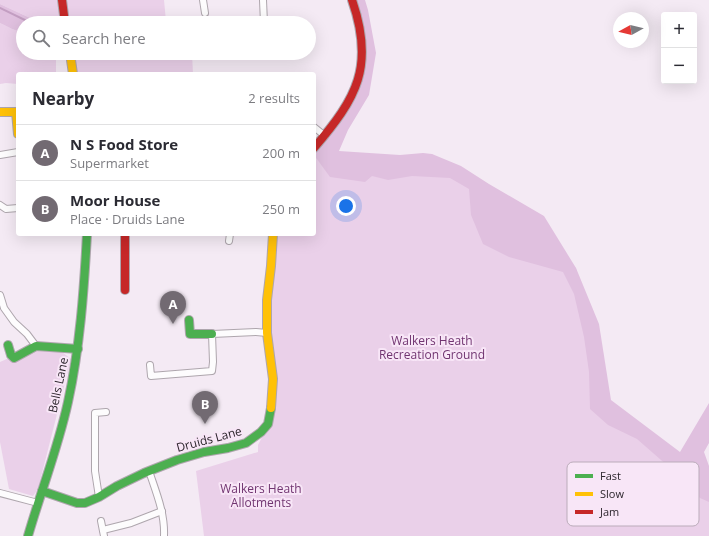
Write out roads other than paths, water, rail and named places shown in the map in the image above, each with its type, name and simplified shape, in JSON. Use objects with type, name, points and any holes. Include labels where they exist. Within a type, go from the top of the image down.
[{"type":"street","points":[[62,0],[64,16]]},
{"type":"street","points":[[203,0],[205,12]]},
{"type":"street","points":[[263,0],[264,16]]},
{"type":"street","points":[[316,146],[341,114],[356,86],[361,71],[361,33],[352,0]]},
{"type":"street","points":[[71,60],[73,72]]},
{"type":"street","points":[[0,112],[16,112]]},
{"type":"street","points":[[316,129],[325,136]]},
{"type":"street","points":[[0,155],[16,152]]},
{"type":"street","points":[[0,205],[6,209],[16,208]]},
{"type":"street","name":"Bells Lane","points":[[28,536],[62,426],[74,370],[83,303],[87,236]]},
{"type":"street","points":[[124,236],[125,290]]},
{"type":"street","name":"Druids Lane","points":[[42,491],[77,503],[85,503],[100,497],[117,486],[144,473],[177,460],[204,452],[228,448],[246,442],[261,432],[268,424],[271,413],[273,378],[267,333],[267,300],[273,236]]},
{"type":"street","points":[[0,295],[4,308],[14,322],[27,334],[36,346]]},
{"type":"street","points":[[189,320],[190,334],[267,333]]},
{"type":"street","points":[[150,365],[151,376],[212,371],[212,334]]},
{"type":"street","points":[[8,345],[11,355],[14,358],[36,346],[78,349]]},
{"type":"street","points":[[100,497],[95,471],[95,413],[106,412]]},
{"type":"street","points":[[149,471],[162,511],[165,528],[164,536]]},
{"type":"street","points":[[0,493],[38,503]]},
{"type":"street","points":[[101,521],[103,533],[162,511]]},
{"type":"waterway","points":[[0,8],[17,16]]},
{"type":"place","name":"N S Food Store","points":[[173,324]]},
{"type":"place","name":"Moor House","points":[[205,424]]},
{"type":"park label","name":"Walkers Heath Recreation Ground","points":[[432,347]]},
{"type":"park label","name":"Walkers Heath Allotments","points":[[261,495]]}]
